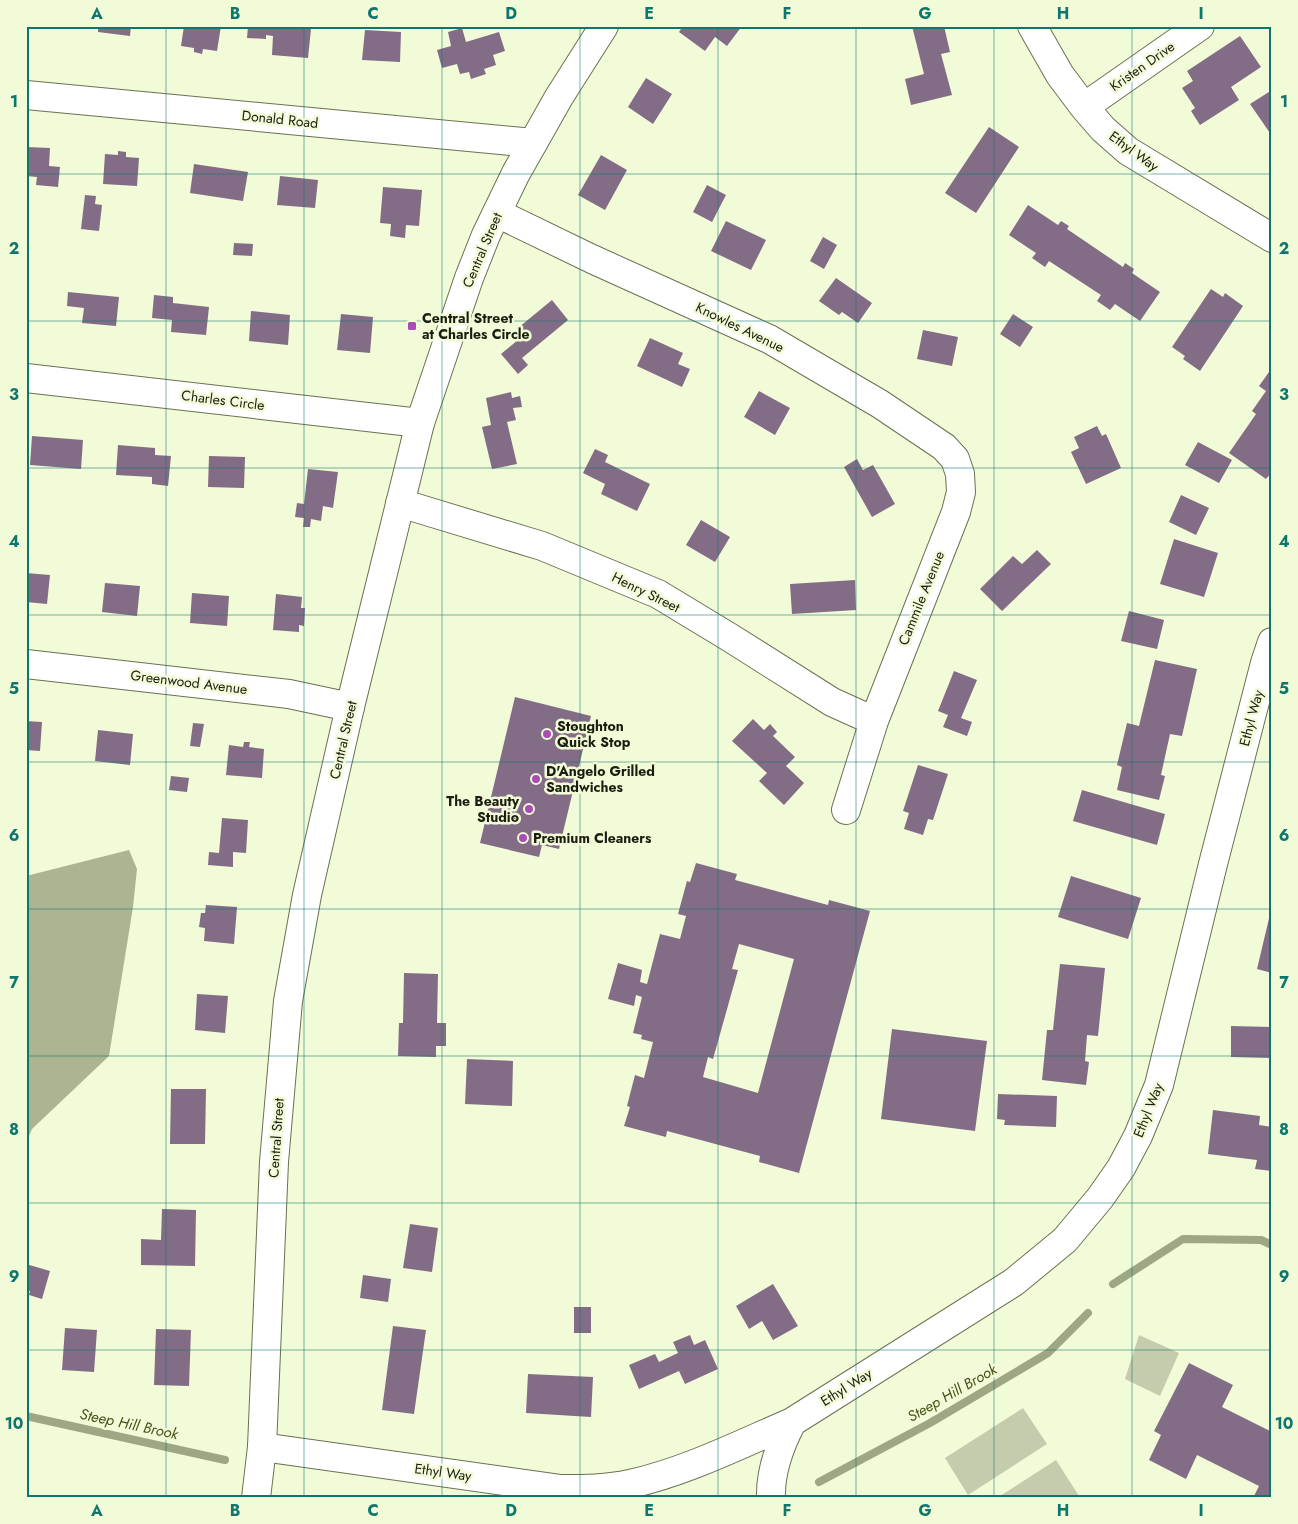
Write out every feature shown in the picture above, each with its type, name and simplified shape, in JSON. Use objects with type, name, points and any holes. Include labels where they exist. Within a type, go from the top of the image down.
[{"type":"street","name":"Central Street","points":[[256,1498],[262,1447],[274,1162],[288,1001],[307,895],[350,707],[420,423],[469,278],[497,213],[533,144],[559,97],[604,26]]},
{"type":"street","name":"Ethyl Way","points":[[1032,26],[1060,75],[1104,129],[1138,158],[1272,238]]},
{"type":"street","name":"Kristen Drive","points":[[1084,106],[1200,26]]},
{"type":"street","name":"Donald Road","points":[[26,95],[533,144]]},
{"type":"street","name":"Knowles Avenue","points":[[497,213],[592,259],[769,339],[825,370],[944,447],[955,459],[960,474]]},
{"type":"street","name":"Charles Circle","points":[[26,378],[420,423]]},
{"type":"street","name":"Cammile Avenue","points":[[846,810],[874,721],[954,518],[961,492],[960,474]]},
{"type":"street","name":"Henry Street","points":[[400,503],[542,546],[658,594],[832,702],[874,721]]},
{"type":"street","name":"Ethyl Way","points":[[262,1447],[561,1489],[596,1488],[630,1484],[691,1464],[792,1422],[1014,1282],[1042,1261],[1083,1221],[1120,1168],[1138,1136],[1159,1085],[1213,864],[1265,662],[1272,642]]},
{"type":"street","name":"Greenwood Avenue","points":[[26,664],[289,694],[350,707]]},
{"type":"street","points":[[771,1498],[773,1475],[782,1440],[792,1422]]},
{"type":"green space","points":[[129,850],[137,869],[133,907],[109,1056],[32,1129],[26,1143],[26,876]]},
{"type":"green space","points":[[1139,1335],[1179,1353],[1160,1396],[1125,1379]]},
{"type":"green space","points":[[1023,1408],[1047,1444],[968,1495],[945,1458]]},
{"type":"green space","points":[[1056,1460],[1079,1496],[1076,1498],[997,1498]]},
{"type":"building","points":[[86,26],[131,26],[130,36],[98,32],[98,29],[86,28]]},
{"type":"building","points":[[184,26],[221,26],[217,51],[203,49],[202,54],[194,52],[194,48],[181,46]]},
{"type":"building","points":[[248,26],[281,26],[311,29],[308,58],[272,55],[273,36],[266,35],[266,39],[247,38]]},
{"type":"building","points":[[683,26],[742,26],[727,46],[715,37],[705,51],[679,32]]},
{"type":"building","points":[[912,26],[944,26],[950,52],[941,54],[952,95],[911,105],[905,79],[924,74]]},
{"type":"building","points":[[462,28],[466,42],[499,32],[505,51],[493,55],[496,65],[484,69],[486,74],[471,79],[469,72],[460,74],[457,64],[442,68],[437,50],[451,46],[448,32]]},
{"type":"building","points":[[365,30],[401,32],[400,62],[362,60]]},
{"type":"building","points":[[1240,36],[1261,67],[1231,87],[1239,100],[1200,125],[1191,111],[1195,108],[1182,88],[1193,81],[1187,71]]},
{"type":"building","points":[[646,78],[672,94],[653,124],[628,107]]},
{"type":"building","points":[[1272,90],[1272,136],[1250,104]]},
{"type":"building","points":[[989,127],[1019,147],[976,213],[945,193]]},
{"type":"building","points":[[26,147],[50,148],[49,166],[60,167],[58,187],[36,185],[37,177],[26,176]]},
{"type":"building","points":[[118,151],[126,152],[126,157],[139,158],[137,186],[103,184],[105,154],[118,155]]},
{"type":"building","points":[[601,155],[627,170],[605,210],[578,195]]},
{"type":"building","points":[[194,164],[248,172],[243,201],[190,193]]},
{"type":"building","points":[[280,176],[318,180],[315,208],[277,205]]},
{"type":"building","points":[[707,185],[726,195],[712,222],[693,212]]},
{"type":"building","points":[[383,187],[422,190],[419,226],[406,225],[405,238],[390,236],[391,224],[380,223]]},
{"type":"building","points":[[85,195],[96,196],[95,204],[102,205],[99,231],[81,229]]},
{"type":"building","points":[[1028,205],[1058,225],[1061,221],[1069,226],[1067,229],[1123,267],[1125,263],[1134,269],[1132,273],[1160,292],[1140,321],[1115,304],[1110,310],[1097,301],[1101,295],[1049,261],[1045,267],[1032,258],[1036,253],[1009,235]]},
{"type":"building","points":[[726,221],[766,240],[751,270],[711,251]]},
{"type":"building","points":[[823,237],[837,245],[824,269],[810,261]]},
{"type":"building","points":[[234,243],[253,244],[252,256],[233,255]]},
{"type":"building","points":[[836,278],[872,303],[858,323],[842,312],[839,315],[819,301]]},
{"type":"building","points":[[1211,289],[1223,297],[1225,293],[1243,306],[1200,371],[1183,359],[1185,356],[1172,347]]},
{"type":"building","points":[[68,292],[119,297],[116,326],[82,323],[84,308],[67,306]]},
{"type":"building","points":[[154,295],[173,297],[173,303],[209,307],[206,335],[171,332],[172,320],[152,318]]},
{"type":"building","points":[[552,300],[568,320],[522,358],[528,365],[518,374],[501,354],[524,335],[518,328]]},
{"type":"building","points":[[251,311],[290,315],[288,345],[249,341]]},
{"type":"building","points":[[341,314],[373,317],[370,353],[337,350]]},
{"type":"building","points":[[1013,314],[1033,327],[1020,347],[1000,334]]},
{"type":"building","points":[[923,330],[958,337],[952,366],[917,359]]},
{"type":"building","points":[[650,338],[683,353],[678,364],[690,369],[682,387],[637,366]]},
{"type":"building","points":[[1269,372],[1272,374],[1272,472],[1266,479],[1229,453],[1256,414],[1252,411],[1266,391],[1259,386]]},
{"type":"building","points":[[759,391],[790,408],[775,435],[744,417]]},
{"type":"building","points":[[511,392],[512,398],[520,396],[522,407],[513,408],[516,420],[507,422],[517,464],[492,469],[482,427],[491,425],[486,398]]},
{"type":"building","points":[[1097,426],[1102,436],[1106,434],[1121,468],[1086,484],[1071,452],[1079,448],[1074,437]]},
{"type":"building","points":[[32,436],[83,440],[81,469],[30,465]]},
{"type":"building","points":[[1198,442],[1232,460],[1219,483],[1185,465]]},
{"type":"building","points":[[118,445],[155,448],[155,455],[171,456],[168,486],[152,484],[152,477],[116,475]]},
{"type":"building","points":[[595,449],[608,455],[605,462],[650,484],[637,511],[601,494],[605,484],[583,473]]},
{"type":"building","points":[[209,456],[245,457],[244,488],[208,487]]},
{"type":"building","points":[[857,459],[863,470],[873,465],[895,504],[872,517],[844,467]]},
{"type":"building","points":[[308,469],[338,472],[333,508],[323,506],[321,521],[311,519],[310,527],[303,527],[304,518],[295,517],[297,503],[304,504]]},
{"type":"building","points":[[1181,495],[1209,508],[1196,535],[1169,522]]},
{"type":"building","points":[[701,520],[730,537],[715,562],[686,545]]},
{"type":"building","points":[[1174,539],[1218,553],[1204,597],[1160,584]]},
{"type":"building","points":[[1037,550],[1051,564],[1002,611],[980,589],[1013,556],[1022,564]]},
{"type":"building","points":[[26,573],[50,575],[47,604],[26,602]]},
{"type":"building","points":[[855,580],[856,610],[792,614],[790,584]]},
{"type":"building","points":[[105,583],[140,586],[137,616],[102,612]]},
{"type":"building","points":[[192,593],[229,596],[227,626],[190,623]]},
{"type":"building","points":[[276,594],[302,597],[301,608],[305,608],[304,626],[299,625],[299,632],[273,630]]},
{"type":"building","points":[[1129,611],[1164,620],[1157,649],[1121,641]]},
{"type":"building","points":[[1155,660],[1197,669],[1182,736],[1170,734],[1161,775],[1165,776],[1159,800],[1117,790],[1122,767],[1117,765],[1127,723],[1139,726]]},
{"type":"building","points":[[954,671],[977,680],[961,718],[972,722],[967,736],[943,727],[948,715],[938,711]]},
{"type":"building","points":[[515,697],[591,716],[559,849],[542,845],[539,857],[480,843]]},
{"type":"building","points":[[753,719],[764,730],[770,724],[777,732],[773,736],[795,757],[786,766],[804,783],[784,805],[759,781],[767,773],[732,741]]},
{"type":"building","points":[[26,721],[42,722],[40,751],[26,750]]},
{"type":"building","points":[[193,723],[204,724],[200,747],[190,746]]},
{"type":"building","points":[[98,730],[133,734],[130,765],[95,761]]},
{"type":"building","points":[[244,742],[250,742],[249,747],[264,749],[262,778],[226,775],[229,745],[243,747]]},
{"type":"building","points":[[918,765],[948,774],[933,820],[928,819],[923,835],[904,829],[909,813],[903,811]]},
{"type":"building","points":[[171,776],[189,778],[187,792],[169,790]]},
{"type":"building","points":[[1082,790],[1165,814],[1157,845],[1073,821]]},
{"type":"building","points":[[222,818],[248,820],[246,853],[233,852],[233,867],[208,865],[209,852],[219,853]]},
{"type":"building","points":[[696,863],[737,874],[735,880],[828,905],[829,900],[870,911],[799,1173],[759,1162],[760,1156],[667,1131],[666,1137],[624,1126],[630,1107],[627,1106],[635,1075],[644,1078],[653,1042],[641,1039],[642,1035],[633,1033],[642,997],[636,995],[634,1006],[608,999],[618,963],[642,970],[640,982],[647,984],[660,934],[680,939],[686,916],[678,914],[687,881],[690,882]],"holes":[[[739,944],[794,959],[758,1093],[703,1077],[708,1057],[713,1059],[738,970],[732,969]]]},
{"type":"building","points":[[1071,876],[1141,898],[1128,939],[1058,917]]},
{"type":"building","points":[[206,905],[237,907],[234,944],[204,941],[205,928],[199,927],[201,913],[205,913]]},
{"type":"building","points":[[1272,910],[1272,973],[1257,969]]},
{"type":"building","points":[[1060,964],[1105,968],[1098,1036],[1087,1035],[1085,1061],[1089,1062],[1086,1085],[1042,1080],[1047,1030],[1053,1030]]},
{"type":"building","points":[[404,973],[438,974],[437,1023],[446,1023],[446,1046],[436,1046],[436,1057],[398,1056],[399,1023],[403,1023]]},
{"type":"building","points":[[197,994],[228,996],[225,1033],[195,1030]]},
{"type":"building","points":[[1231,1026],[1272,1027],[1272,1058],[1231,1057]]},
{"type":"building","points":[[892,1029],[987,1041],[975,1131],[881,1119]]},
{"type":"building","points":[[467,1059],[513,1061],[512,1106],[465,1104]]},
{"type":"building","points":[[171,1089],[206,1089],[205,1144],[170,1144]]},
{"type":"building","points":[[998,1094],[1057,1096],[1056,1127],[1004,1125],[1005,1120],[997,1119]]},
{"type":"building","points":[[1213,1110],[1260,1116],[1259,1125],[1272,1127],[1272,1171],[1255,1169],[1257,1160],[1208,1154]]},
{"type":"building","points":[[162,1209],[196,1210],[195,1266],[141,1265],[141,1239],[161,1240]]},
{"type":"building","points":[[410,1224],[438,1228],[432,1272],[403,1268]]},
{"type":"building","points":[[26,1264],[50,1271],[42,1299],[29,1295],[30,1291],[26,1290]]},
{"type":"building","points":[[363,1275],[391,1279],[388,1302],[360,1298]]},
{"type":"building","points":[[773,1284],[798,1326],[773,1340],[762,1321],[749,1329],[736,1306]]},
{"type":"building","points":[[574,1307],[591,1307],[591,1333],[574,1333]]},
{"type":"building","points":[[393,1326],[426,1330],[414,1414],[382,1410]]},
{"type":"building","points":[[65,1328],[97,1330],[94,1372],[62,1370]]},
{"type":"building","points":[[156,1329],[191,1330],[189,1386],[154,1385]]},
{"type":"building","points":[[690,1335],[694,1345],[705,1340],[718,1369],[685,1384],[679,1371],[639,1389],[629,1365],[655,1354],[659,1362],[678,1353],[673,1342]]},
{"type":"building","points":[[1189,1363],[1233,1385],[1222,1407],[1272,1432],[1272,1460],[1269,1465],[1272,1466],[1272,1498],[1253,1498],[1259,1486],[1197,1455],[1186,1479],[1149,1460],[1161,1435],[1154,1431]]},
{"type":"building","points":[[528,1374],[593,1377],[591,1417],[526,1413]]},
{"type":"waterway","name":"Steep Hill Brook","points":[[1113,1284],[1183,1239],[1261,1240],[1272,1245]]},
{"type":"waterway","name":"Steep Hill Brook","points":[[819,1482],[930,1423],[1048,1353],[1088,1313]]},
{"type":"waterway","name":"Steep Hill Brook","points":[[26,1416],[225,1460]]},
{"type":"place","name":"Central Street at Charles Circle","points":[[412,326]]},
{"type":"place","name":"Stoughton Quick Stop","points":[[547,734]]},
{"type":"place","name":"D'Angelo Grilled Sandwiches","points":[[536,779]]},
{"type":"place","name":"The Beauty Studio","points":[[529,809]]},
{"type":"place","name":"Premium Cleaners","points":[[523,838]]}]
